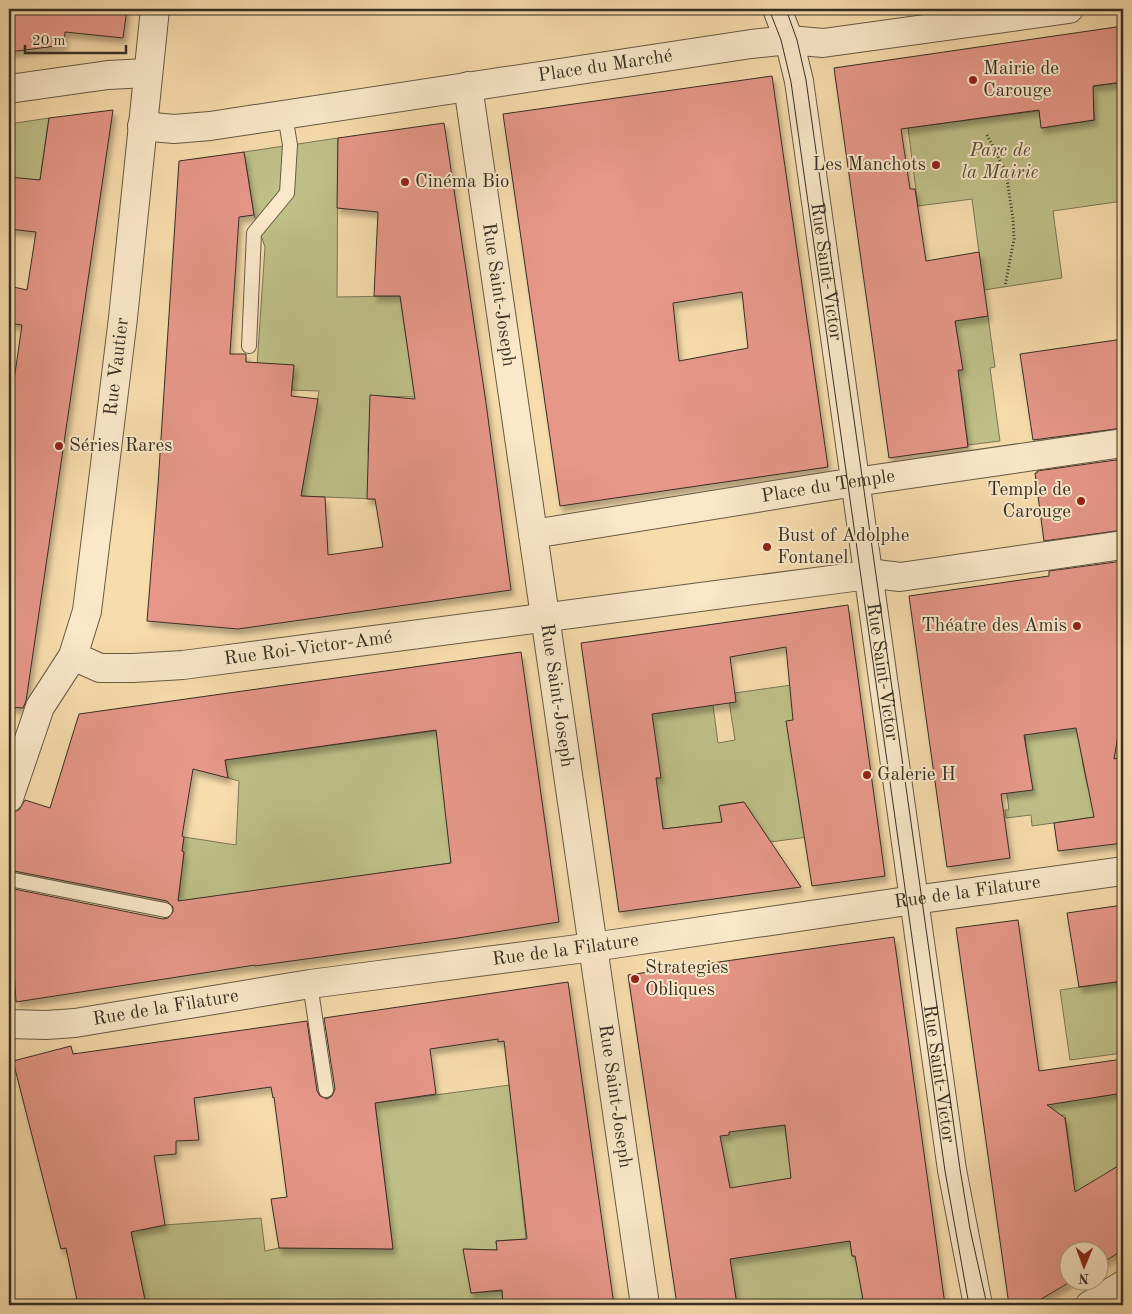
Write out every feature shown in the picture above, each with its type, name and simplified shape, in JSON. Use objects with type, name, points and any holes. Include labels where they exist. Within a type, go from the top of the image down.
[{"type":"street","name":"Rue Vautier","points":[[9,798],[40,707],[73,656],[87,611],[123,318],[155,9]]},
{"type":"street","name":"Rue Saint-Victor","points":[[777,9],[789,40],[799,81],[952,1170],[978,1305]]},
{"type":"street","name":"Place du Marché","points":[[142,126],[174,130],[751,44],[789,40],[823,43],[1069,9]]},
{"type":"street","points":[[9,89],[108,75],[147,73]]},
{"type":"street","name":"Rue Saint-Joseph","points":[[468,86],[645,1305]]},
{"type":"street","name":"Place du Temple","points":[[533,534],[855,482],[1123,443]]},
{"type":"street","points":[[545,619],[876,574],[900,577],[1123,545]]},
{"type":"street","name":"Rue Roi-Victor-Amé","points":[[73,656],[100,668],[183,665],[545,619]]},
{"type":"street","name":"Rue de la Filature","points":[[9,1024],[46,1025],[76,1023],[310,984],[593,947],[1123,871]]},
{"type":"street","points":[[1090,1305],[1123,1285]]},
{"type":"lane","points":[[249,346],[254,233],[287,193],[290,145],[285,114]]},
{"type":"lane","points":[[9,879],[165,910]]},
{"type":"lane","points":[[310,984],[326,1090]]},
{"type":"path","points":[[987,135],[1006,172],[1013,219],[1014,239],[1006,286]]},
{"type":"green space","name":"Parc de la Mairie","points":[[1123,82],[1123,201],[1053,211],[1062,278],[984,290],[972,199],[918,206],[908,128],[1037,111],[1039,111],[1042,128],[1095,120],[1090,87]]},
{"type":"green space","points":[[49,118],[39,186],[9,177],[9,124]]},
{"type":"green space","points":[[338,138],[337,297],[400,296],[415,397],[371,396],[368,451],[375,499],[301,496],[319,391],[292,390],[294,365],[257,366],[265,247],[254,215],[244,152]]},
{"type":"green space","points":[[988,316],[995,367],[990,368],[1000,441],[968,445],[961,390],[958,389],[953,371],[962,370],[955,321]]},
{"type":"green space","points":[[798,684],[823,835],[770,842],[744,802],[720,805],[722,822],[663,829],[656,778],[659,778],[652,714],[713,705],[718,743],[735,740],[728,694]]},
{"type":"green space","points":[[1080,707],[1083,765],[1088,788],[1110,815],[1032,826],[1031,815],[1006,818],[1005,810],[1009,810],[1006,786],[1027,754],[1025,735]]},
{"type":"green space","points":[[441,730],[451,863],[178,902],[184,837],[236,845],[239,781],[228,778],[225,760]]},
{"type":"green space","points":[[1123,981],[1123,1053],[1070,1060],[1060,990]]},
{"type":"green space","points":[[510,1085],[526,1239],[496,1241],[497,1250],[464,1249],[471,1293],[502,1291],[503,1305],[146,1305],[131,1232],[130,1188],[142,1230],[165,1225],[261,1218],[265,1251],[279,1248],[393,1249],[375,1103]]},
{"type":"green space","points":[[754,1089],[761,1128],[785,1125],[786,1137],[821,1244],[850,1241],[852,1256],[856,1256],[864,1305],[737,1305],[727,1240],[720,1136],[729,1134],[723,1091]]},
{"type":"green space","points":[[1123,1093],[1123,1163],[1109,1172],[1112,1178],[1055,1239],[1073,1174],[1065,1115],[1048,1116],[1047,1104]]},
{"type":"building","points":[[9,9],[127,9],[123,38],[65,32],[64,45],[9,52]]},
{"type":"building","points":[[1123,26],[1123,82],[1093,86],[1094,120],[1041,128],[1039,110],[901,129],[910,189],[915,189],[926,261],[979,252],[988,316],[955,321],[963,370],[958,370],[968,447],[889,458],[834,68]]},
{"type":"building","points":[[772,76],[828,467],[560,506],[503,114]],"holes":[[[742,292],[748,348],[679,361],[673,303]]]},
{"type":"building","points":[[113,110],[26,701],[23,708],[9,707],[9,415],[22,325],[9,323],[9,286],[27,290],[36,232],[9,229],[9,177],[40,180],[49,118]]},
{"type":"building","points":[[444,123],[486,403],[511,590],[238,629],[147,621],[158,485],[179,161],[244,152],[254,215],[239,217],[230,354],[246,354],[246,362],[294,365],[291,396],[318,399],[301,496],[325,497],[328,555],[383,547],[375,499],[367,499],[370,395],[415,399],[400,296],[374,296],[378,212],[337,208],[338,138]]},
{"type":"building","points":[[1123,339],[1123,428],[1033,440],[1020,354]]},
{"type":"building","name":"Temple de Carouge","points":[[1123,459],[1123,530],[1044,541],[1035,473],[1037,471]]},
{"type":"building","points":[[1123,561],[1123,706],[1114,759],[1123,757],[1123,843],[1058,851],[1054,823],[1094,817],[1076,728],[1024,735],[1033,790],[1001,794],[1010,858],[947,867],[909,596],[1049,576],[1049,571]]},
{"type":"building","points":[[848,605],[885,876],[812,886],[786,721],[793,720],[786,647],[730,657],[736,702],[652,714],[661,778],[656,778],[663,829],[722,822],[719,806],[744,802],[801,887],[619,912],[581,643]]},
{"type":"building","points":[[521,652],[559,922],[458,938],[255,965],[16,1002],[9,888],[163,919],[168,918],[173,912],[173,907],[167,901],[9,870],[9,813],[19,810],[25,800],[50,808],[79,714]],"holes":[[[436,730],[451,863],[178,901],[184,852],[182,851],[184,837],[182,836],[193,769],[228,778],[225,760]]]},
{"type":"building","points":[[1123,905],[1123,981],[1079,987],[1067,913]]},
{"type":"building","points":[[1018,920],[1039,1071],[1123,1059],[1123,1093],[1047,1105],[1065,1118],[1075,1192],[1123,1163],[1123,1250],[1110,1258],[1110,1242],[1060,1242],[1060,1288],[1031,1305],[1009,1305],[956,928]]},
{"type":"building","points":[[894,937],[945,1305],[864,1305],[855,1256],[852,1256],[850,1241],[730,1259],[737,1305],[677,1305],[628,975]],"holes":[[[785,1125],[791,1178],[730,1188],[720,1136],[729,1135],[729,1132]]]},
{"type":"building","points":[[568,982],[614,1305],[503,1305],[502,1290],[471,1293],[463,1249],[497,1250],[496,1241],[527,1239],[504,1041],[498,1042],[498,1039],[430,1049],[436,1094],[375,1103],[393,1249],[279,1248],[271,1199],[287,1197],[274,1097],[271,1087],[194,1098],[199,1140],[176,1141],[176,1154],[154,1156],[165,1225],[131,1232],[146,1305],[78,1305],[66,1248],[61,1249],[13,1061],[71,1046],[73,1054],[307,1021],[317,1091],[320,1096],[327,1099],[332,1096],[335,1089],[324,1018]]},
{"type":"tram line","points":[[769,9],[781,40],[791,82],[945,1171],[969,1305]]},
{"type":"tram line","points":[[786,9],[797,40],[806,80],[960,1169],[970,1229],[987,1305]]},
{"type":"place","name":"Mairie de Carouge","points":[[973,80]]},
{"type":"place","name":"Les Manchots","points":[[936,165]]},
{"type":"place","name":"Cinéma Bio","points":[[405,182]]},
{"type":"place","name":"Séries Rares","points":[[59,446]]},
{"type":"place","name":"Temple de Carouge","points":[[1081,501]]},
{"type":"place","name":"Bust of Adolphe Fontanel","points":[[767,547]]},
{"type":"place","name":"Théatre des Amis","points":[[1077,626]]},
{"type":"place","name":"Galerie H","points":[[867,775]]},
{"type":"place","name":"Strategies Obliques","points":[[635,979]]}]
